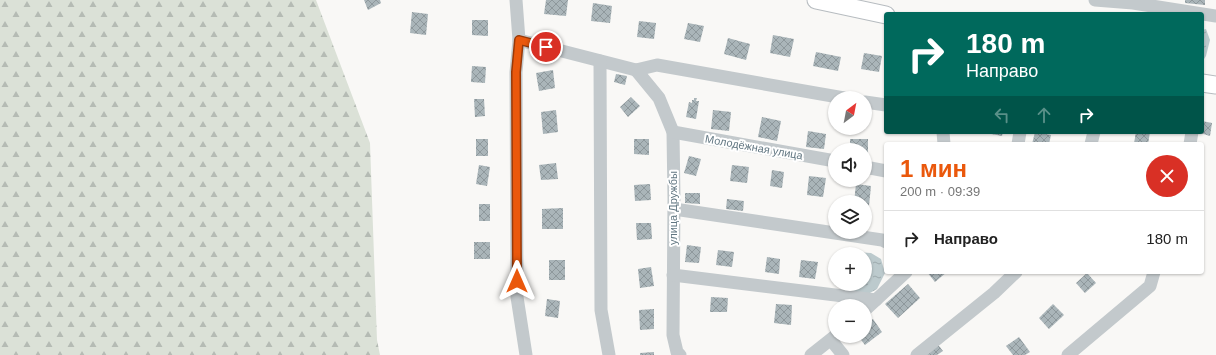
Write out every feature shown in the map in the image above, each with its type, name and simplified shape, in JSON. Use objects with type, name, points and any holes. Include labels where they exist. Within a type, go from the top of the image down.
[{"type":"main road","points":[[816,0],[884,15]]},
{"type":"main road","points":[[1204,84],[1216,85]]},
{"type":"street","points":[[516,0],[519,40],[516,72],[517,297],[526,355]]},
{"type":"street","points":[[1095,0],[1183,12]]},
{"type":"street","points":[[1204,15],[1216,16]]},
{"type":"street","points":[[519,40],[636,70],[657,65],[828,95]]},
{"type":"street","points":[[600,61],[602,310],[609,355]]},
{"type":"street","name":"улица Дружбы","points":[[636,70],[659,98],[672,132],[674,209],[673,335],[677,352],[680,355]]},
{"type":"street","points":[[872,103],[884,105]]},
{"type":"street","name":"Молодёжная улица","points":[[672,132],[828,161]]},
{"type":"street","points":[[872,168],[884,171]]},
{"type":"street","points":[[674,209],[884,241]]},
{"type":"street","points":[[872,304],[904,274]]},
{"type":"street","points":[[917,355],[994,293],[1014,274]]},
{"type":"street","points":[[1068,355],[1150,286],[1153,274]]},
{"type":"street","points":[[673,275],[876,300]]},
{"type":"street","points":[[811,355],[828,342]]},
{"type":"street","points":[[836,343],[843,355]]},
{"type":"green space","points":[[0,0],[316,0],[370,143],[377,340],[380,355],[0,355]]},
{"type":"water","points":[[1206,29],[1210,40],[1204,59],[1204,30]]},
{"type":"water","points":[[872,254],[881,259],[884,274],[877,289],[861,298],[853,291],[872,291]]},
{"type":"building","points":[[364,0],[380,0],[381,3],[368,10]]},
{"type":"building","points":[[546,0],[568,0],[566,16],[544,14]]},
{"type":"building","points":[[1185,0],[1205,0],[1205,5],[1185,3]]},
{"type":"building","points":[[593,3],[612,6],[610,23],[591,21]]},
{"type":"building","points":[[412,12],[428,14],[426,35],[410,33]]},
{"type":"building","points":[[472,20],[488,20],[488,36],[472,35]]},
{"type":"building","points":[[639,21],[656,23],[654,39],[637,37]]},
{"type":"building","points":[[688,23],[704,26],[700,42],[684,39]]},
{"type":"building","points":[[773,35],[794,39],[790,57],[770,53]]},
{"type":"building","points":[[728,38],[750,44],[746,60],[724,54]]},
{"type":"building","points":[[816,52],[841,57],[838,71],[813,66]]},
{"type":"building","points":[[864,53],[882,56],[879,72],[861,69]]},
{"type":"building","points":[[472,66],[486,67],[485,83],[471,82]]},
{"type":"building","points":[[553,70],[555,88],[539,91],[536,73]]},
{"type":"building","points":[[616,74],[627,76],[625,85],[614,82]]},
{"type":"building","points":[[631,97],[640,106],[628,117],[620,107]]},
{"type":"building","points":[[694,98],[697,98],[696,101],[699,101],[696,119],[686,117],[689,102],[692,103]]},
{"type":"building","points":[[474,99],[484,99],[485,116],[475,117]]},
{"type":"building","points":[[556,110],[558,132],[543,134],[541,112]]},
{"type":"building","points":[[713,110],[731,112],[729,131],[711,129]]},
{"type":"building","points":[[762,117],[781,121],[777,141],[758,137]]},
{"type":"building","points":[[1204,121],[1212,123],[1210,136],[1203,134]]},
{"type":"building","points":[[808,131],[826,134],[824,149],[806,147]]},
{"type":"building","points":[[991,134],[1002,134],[1002,136]]},
{"type":"building","points":[[1034,134],[1051,135],[1049,142],[1032,142]]},
{"type":"building","points":[[1136,134],[1150,134],[1148,142],[1134,142]]},
{"type":"building","points":[[476,139],[488,139],[488,156],[476,156]]},
{"type":"building","points":[[634,139],[649,139],[649,155],[634,154]]},
{"type":"building","points":[[850,139],[868,139],[868,143],[850,143]]},
{"type":"building","points":[[689,156],[701,159],[696,176],[684,173]]},
{"type":"building","points":[[556,163],[558,179],[541,180],[539,165]]},
{"type":"building","points":[[479,165],[490,167],[487,186],[476,184]]},
{"type":"building","points":[[732,165],[749,167],[747,183],[730,181]]},
{"type":"building","points":[[772,170],[784,172],[782,188],[770,186]]},
{"type":"building","points":[[809,176],[826,178],[823,197],[807,195]]},
{"type":"building","points":[[650,184],[651,200],[635,201],[634,185]]},
{"type":"building","points":[[856,187],[871,187],[870,195],[855,195]]},
{"type":"building","points":[[685,193],[700,193],[700,204],[685,203]]},
{"type":"building","points":[[727,199],[744,201],[743,211],[726,209]]},
{"type":"building","points":[[479,204],[490,204],[490,221],[479,221]]},
{"type":"building","points":[[563,208],[563,229],[542,229],[542,209]]},
{"type":"building","points":[[636,223],[651,223],[652,239],[637,240]]},
{"type":"building","points":[[474,242],[490,242],[490,259],[474,259]]},
{"type":"building","points":[[687,245],[701,247],[699,263],[685,262]]},
{"type":"building","points":[[718,250],[734,252],[732,267],[716,265]]},
{"type":"building","points":[[767,257],[780,259],[779,274],[765,272]]},
{"type":"building","points":[[549,260],[565,260],[565,280],[549,280]]},
{"type":"building","points":[[801,260],[818,262],[815,279],[799,277]]},
{"type":"building","points":[[651,267],[654,286],[640,288],[638,269]]},
{"type":"building","points":[[929,274],[945,274],[935,282]]},
{"type":"building","points":[[1086,274],[1088,274],[1096,283],[1085,293],[1076,283]]},
{"type":"building","points":[[908,284],[920,298],[898,318],[885,304]]},
{"type":"building","points":[[711,297],[728,298],[727,312],[710,312]]},
{"type":"building","points":[[547,299],[560,301],[558,318],[545,316]]},
{"type":"building","points":[[776,304],[792,305],[791,325],[774,323]]},
{"type":"building","points":[[1053,304],[1064,315],[1049,329],[1039,318]]},
{"type":"building","points":[[654,309],[654,329],[640,330],[639,310]]},
{"type":"building","points":[[873,319],[882,332],[872,340]]},
{"type":"building","points":[[1019,337],[1030,352],[1025,355],[1013,355],[1006,346]]},
{"type":"building","points":[[935,341],[943,351],[937,355],[918,355]]},
{"type":"building","points":[[654,352],[654,355],[640,355],[640,353]]},
{"type":"route","points":[[517,281],[516,72],[519,40],[546,47]]}]
